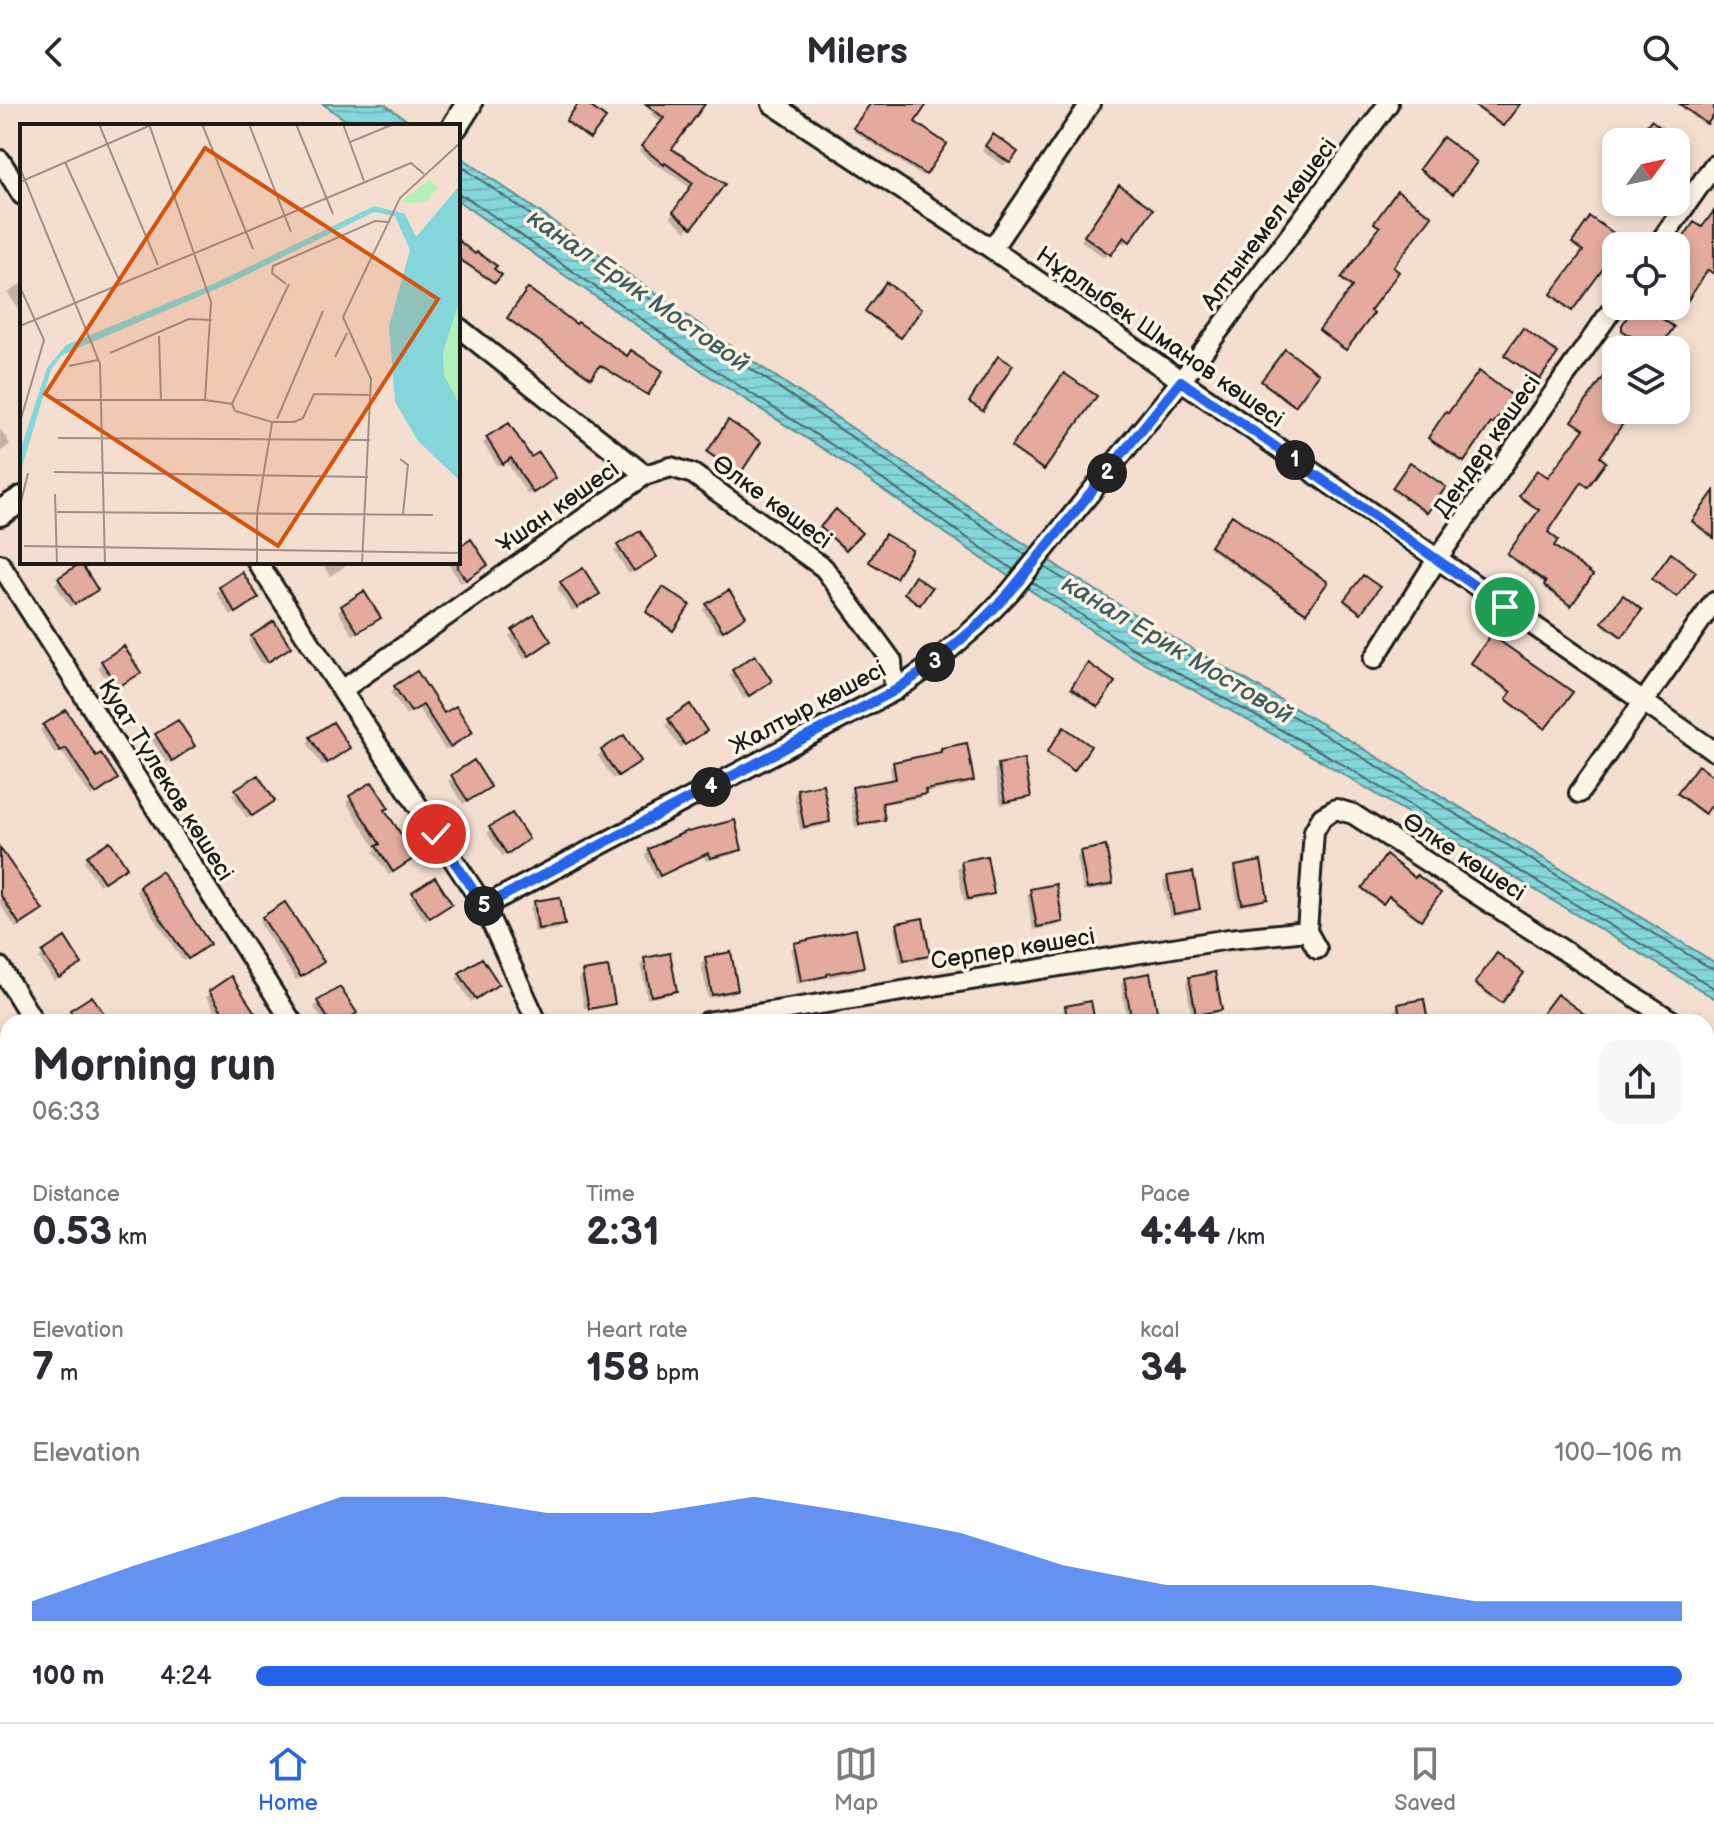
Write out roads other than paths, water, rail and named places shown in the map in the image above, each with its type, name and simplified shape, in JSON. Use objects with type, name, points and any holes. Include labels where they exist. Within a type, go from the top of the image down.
[{"type":"main road","points":[[456,124],[469,104]]},
{"type":"main road","points":[[0,513],[20,500]]},
{"type":"street","name":"Нұрлыбек Шманов көшесі","points":[[772,104],[793,110],[1714,751]]},
{"type":"street","points":[[992,249],[1090,104]]},
{"type":"street","name":"Алтынемел көшесі","points":[[1068,522],[1181,381],[1388,104]]},
{"type":"street","points":[[0,160],[20,192]]},
{"type":"street","points":[[1667,232],[1714,165]]},
{"type":"street","name":"Дендер көшесі","points":[[1374,659],[1437,559],[1605,320]]},
{"type":"street","points":[[460,329],[645,475]]},
{"type":"street","name":"Өлке көшесі","points":[[645,475],[671,467],[693,474],[824,568],[892,661],[894,691]]},
{"type":"street","name":"Ұшан көшесі","points":[[342,690],[645,475]]},
{"type":"street","name":"Жалтыр көшесі","points":[[484,906],[894,691],[929,667],[978,625],[1068,522]]},
{"type":"street","name":"Қуат Түлеков көшесі","points":[[0,564],[287,1014]]},
{"type":"street","points":[[258,564],[484,906],[533,1014]]},
{"type":"street","points":[[1579,793],[1714,602]]},
{"type":"street","name":"Өлке көшесі","points":[[1307,931],[1314,831],[1322,817],[1336,809],[1345,811],[1662,1014]]},
{"type":"street","points":[[1307,931],[1317,949]]},
{"type":"street","name":"Серпер көшесі","points":[[757,1014],[1229,939],[1307,931]]},
{"type":"street","points":[[0,967],[29,1014]]},
{"type":"water","points":[[323,104],[384,104],[412,124],[351,124]]},
{"type":"water","name":"канал Ерик Мостовой","points":[[460,156],[736,350],[1062,569],[1714,962],[1714,998],[1328,765],[1123,651],[828,452],[715,380],[460,202]]}]
